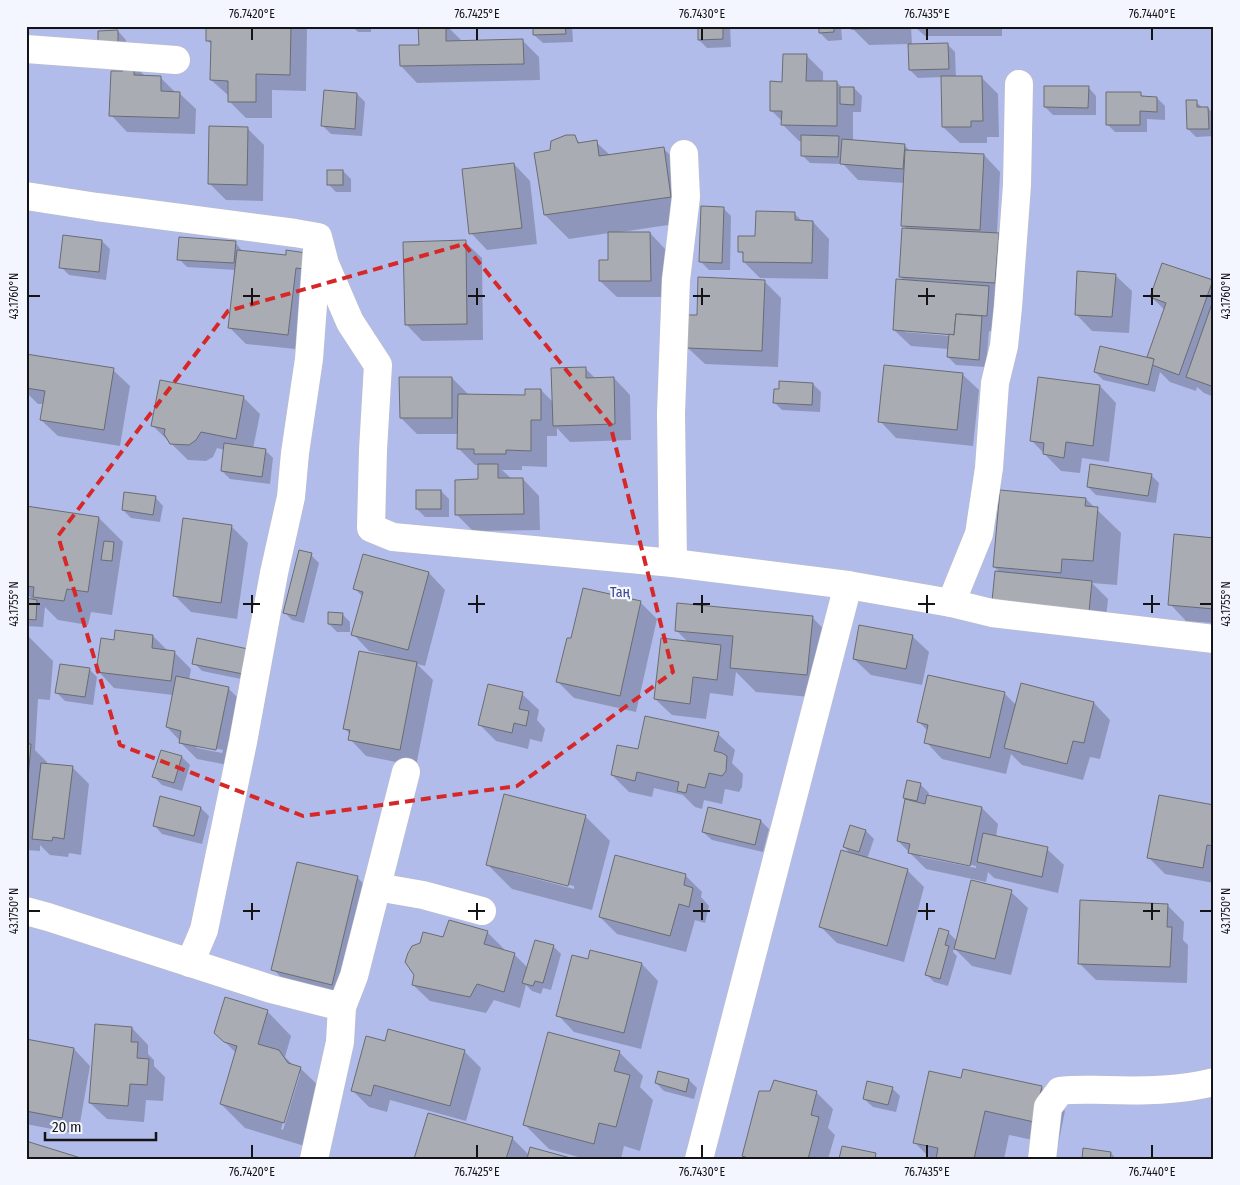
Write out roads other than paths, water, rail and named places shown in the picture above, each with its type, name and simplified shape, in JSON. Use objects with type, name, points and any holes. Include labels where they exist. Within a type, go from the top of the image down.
[{"type":"street","points":[[26,42],[28,26]]},
{"type":"street","points":[[26,49],[176,60]]},
{"type":"street","points":[[951,603],[979,534],[989,468],[996,382],[1004,346],[1008,307],[1017,184],[1019,84]]},
{"type":"street","points":[[673,563],[671,413],[676,280],[686,198],[684,154]]},
{"type":"street","points":[[26,196],[318,237]]},
{"type":"street","points":[[318,237],[325,264],[350,322],[378,365],[371,528],[393,538],[673,563],[848,585],[951,603],[992,613],[1214,639]]},
{"type":"street","points":[[190,963],[204,930],[243,742],[274,572],[291,497],[295,453],[309,358],[318,237]]},
{"type":"street","points":[[699,1159],[848,585]]},
{"type":"street","points":[[314,1159],[340,1042],[342,1007],[354,976],[406,772]]},
{"type":"street","points":[[377,887],[423,895],[482,911]]},
{"type":"street","points":[[26,911],[271,989],[342,1007]]},
{"type":"street","points":[[1042,1159],[1048,1108],[1060,1091],[1076,1089],[1159,1090],[1214,1082]]},
{"type":"park label","name":"Таң","points":[[620,592]]}]
